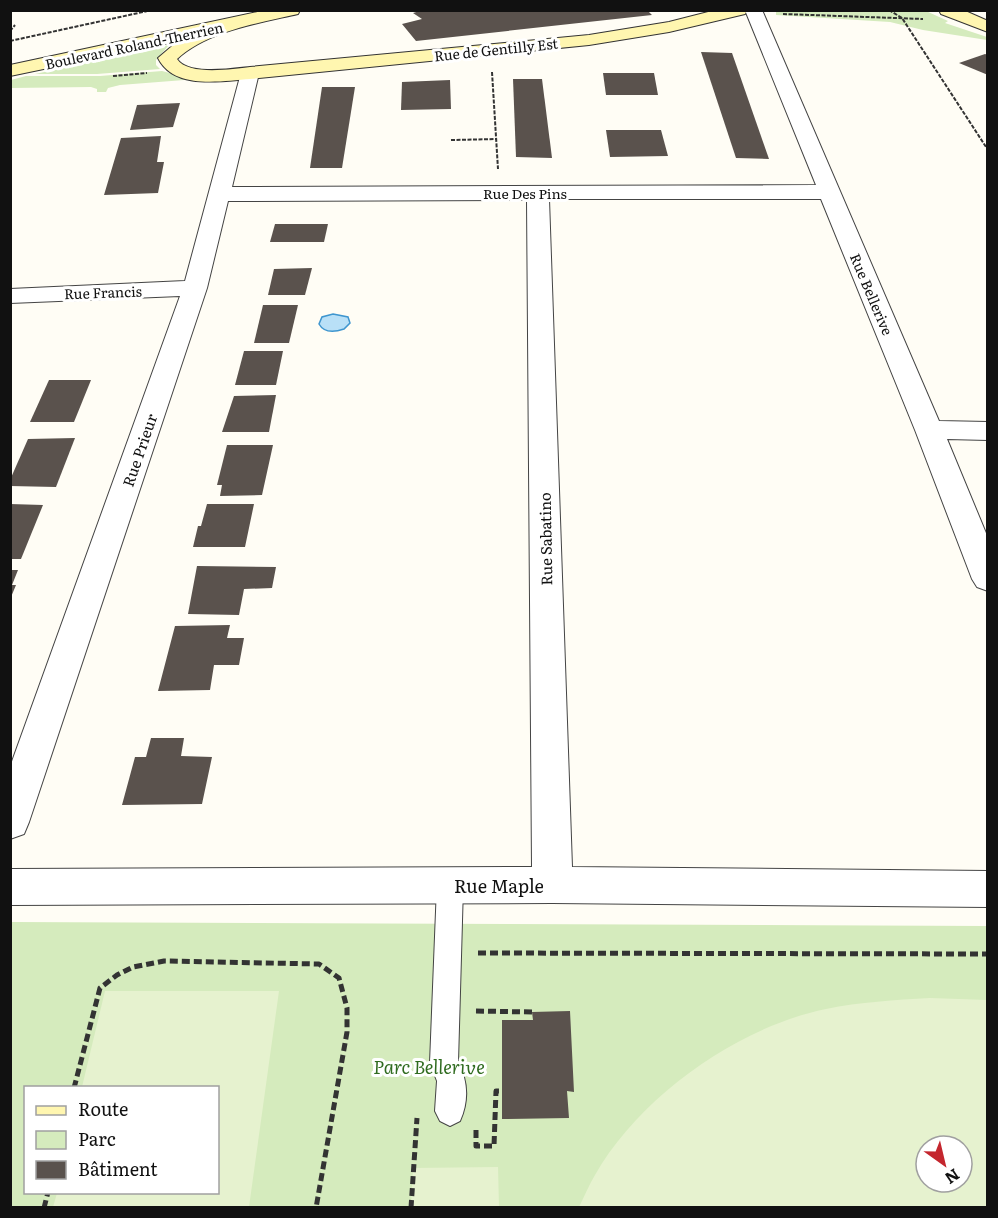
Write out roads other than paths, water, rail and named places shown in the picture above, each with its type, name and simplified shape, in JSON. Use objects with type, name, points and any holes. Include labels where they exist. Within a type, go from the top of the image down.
[{"type":"main road","name":"Boulevard Roland-Therrien","points":[[10,71],[100,54],[292,10]]},
{"type":"main road","name":"Rue de Gentilly Est","points":[[234,23],[179,47],[167,58],[168,63],[173,69],[196,75],[250,74],[632,33],[669,27],[739,10]]},
{"type":"main road","points":[[947,10],[987,27]]},
{"type":"main road","name":"Boulevard Roland-Therrien","points":[[44,47],[76,40]]},
{"type":"street","name":"Rue Bellerive","points":[[753,10],[929,430],[987,579]]},
{"type":"street","name":"Rue Prieur","points":[[10,822],[195,288],[250,74]]},
{"type":"street","name":"Rue Des Pins","points":[[221,194],[830,192]]},
{"type":"street","name":"Rue Sabatino","points":[[538,193],[552,885]]},
{"type":"street","name":"Rue Francis","points":[[10,296],[195,288]]},
{"type":"street","points":[[929,430],[987,431]]},
{"type":"street","name":"Rue Maple","points":[[10,887],[552,885],[987,889]]},
{"type":"lane","points":[[450,886],[444,1063],[452,1080],[450,1111]]},
{"type":"water","points":[[333,314],[348,317],[350,323],[341,330],[330,331],[321,327],[319,324],[322,317]]},
{"type":"park label","name":"Parc Bellerive","points":[[429,1066]]}]
